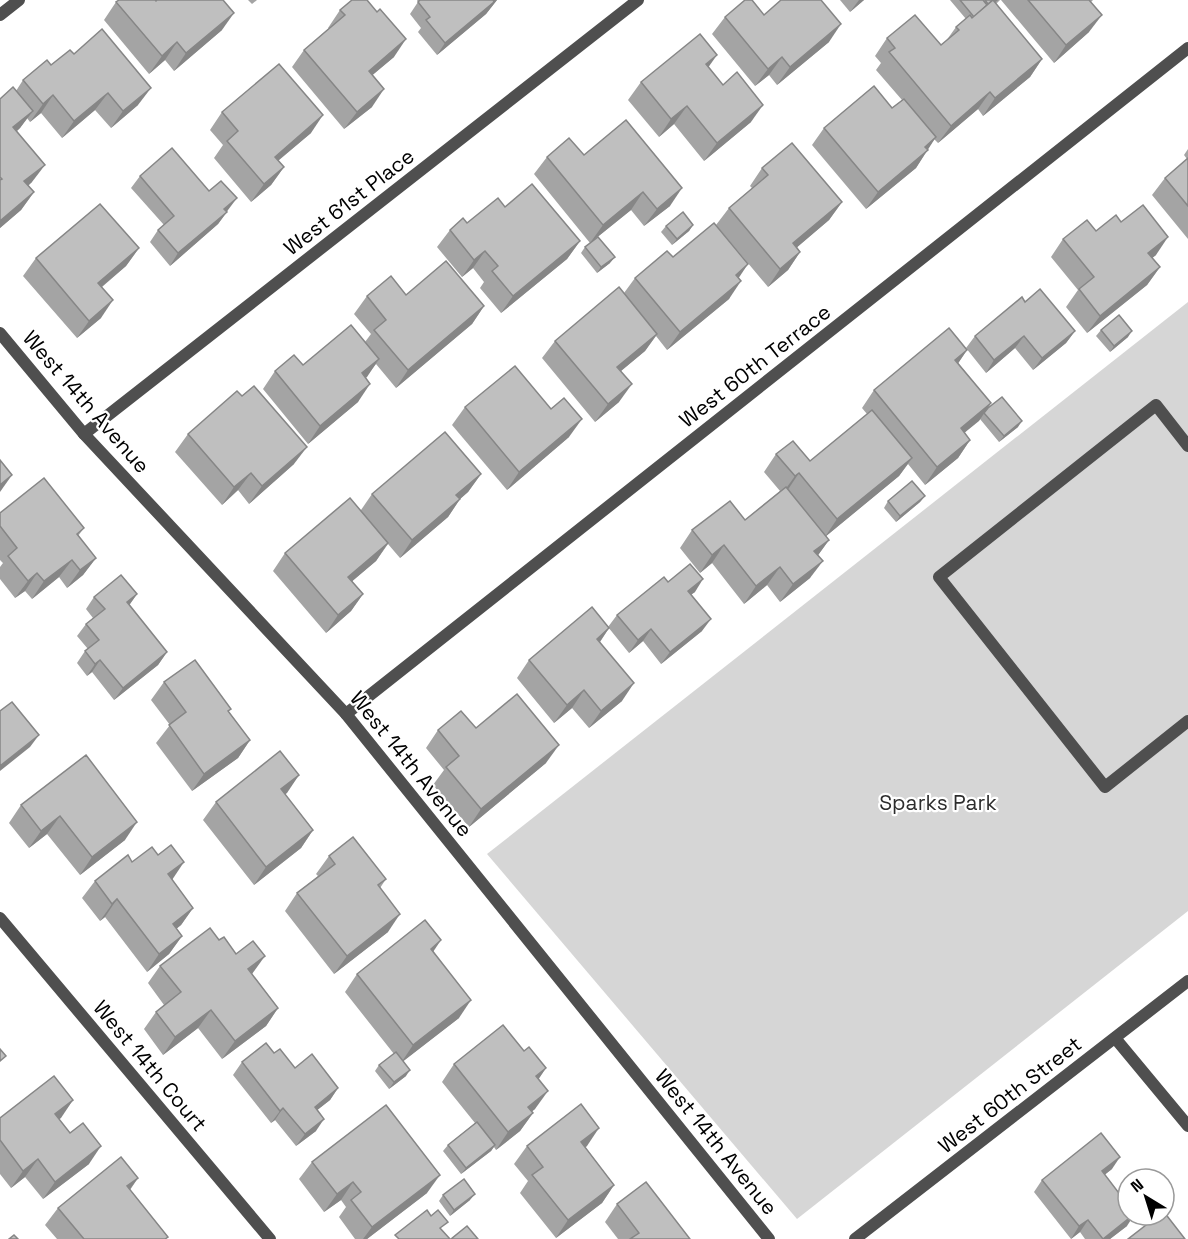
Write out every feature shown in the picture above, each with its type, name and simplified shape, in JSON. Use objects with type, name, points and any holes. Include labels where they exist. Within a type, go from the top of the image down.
[{"type":"street","points":[[0,15],[19,0]]},
{"type":"street","name":"West 61st Place","points":[[84,434],[638,0]]},
{"type":"street","name":"West 60th Terrace","points":[[346,714],[1188,48]]},
{"type":"street","name":"West 14th Avenue","points":[[0,333],[84,434],[346,714],[769,1239]]},
{"type":"street","points":[[1188,446],[1156,405],[939,577],[1105,787],[1188,721]]},
{"type":"street","name":"West 14th Court","points":[[0,918],[270,1239]]},
{"type":"street","name":"West 60th Street","points":[[855,1239],[1188,981]]},
{"type":"street","points":[[1115,1038],[1188,1126]]},
{"type":"green space","name":"Sparks Park","points":[[1188,302],[1188,911],[797,1219],[487,854]]},
{"type":"building","points":[[119,0],[223,0],[234,13],[186,53],[177,42],[162,56],[116,2]]},
{"type":"building","points":[[352,0],[367,0],[377,12],[380,9],[406,39],[369,71],[384,89],[357,112],[304,50],[345,15],[340,10]]},
{"type":"building","points":[[420,0],[493,0],[494,2],[445,43],[426,20],[430,17],[418,2]]},
{"type":"building","points":[[745,0],[752,0],[764,15],[781,0],[821,0],[841,24],[790,67],[782,57],[768,69],[725,17]]},
{"type":"building","points":[[960,0],[983,0],[987,5],[974,17]]},
{"type":"building","points":[[993,0],[1042,59],[995,98],[990,92],[951,126],[889,52],[895,48],[887,38],[915,15],[941,45],[959,30],[956,27],[970,15],[972,18]]},
{"type":"building","points":[[1028,0],[1089,0],[1102,15],[1066,45]]},
{"type":"building","points":[[102,29],[151,88],[123,111],[108,93],[74,121],[53,95],[43,104],[23,80],[47,60],[51,65],[70,50],[74,54]]},
{"type":"building","points":[[700,34],[717,55],[706,64],[723,85],[737,72],[763,105],[717,143],[687,106],[671,119],[641,82]]},
{"type":"building","points":[[279,64],[323,115],[275,157],[284,167],[264,184],[227,141],[238,131],[222,112]]},
{"type":"building","points":[[874,86],[892,108],[904,99],[936,137],[925,147],[928,150],[878,192],[824,128]]},
{"type":"building","points":[[13,87],[33,111],[13,127],[45,165],[24,181],[34,192],[0,221],[0,180],[2,179],[0,177],[0,99]]},
{"type":"building","points":[[626,120],[682,188],[657,209],[643,192],[603,225],[547,157],[569,138],[584,155]]},
{"type":"building","points":[[792,143],[842,202],[793,243],[800,252],[780,269],[729,208],[768,175],[762,168]]},
{"type":"building","points":[[172,148],[209,191],[221,181],[237,198],[224,209],[227,212],[178,253],[158,230],[174,216],[140,176]]},
{"type":"building","points":[[1188,158],[1188,206],[1165,178]]},
{"type":"building","points":[[532,184],[580,241],[513,296],[492,271],[498,266],[485,251],[474,260],[450,230],[463,218],[467,223],[498,198],[505,207]]},
{"type":"building","points":[[100,204],[139,248],[98,283],[113,300],[89,321],[36,258]]},
{"type":"building","points":[[1143,205],[1168,237],[1148,253],[1160,267],[1100,316],[1079,289],[1094,277],[1063,239],[1087,220],[1096,231],[1116,215],[1121,222]]},
{"type":"building","points":[[683,212],[693,225],[677,239],[666,226]]},
{"type":"building","points":[[714,223],[748,264],[736,275],[741,281],[680,332],[635,278],[667,251],[673,257]]},
{"type":"building","points":[[598,237],[615,257],[601,267],[585,247]]},
{"type":"building","points":[[446,261],[484,306],[408,370],[374,330],[386,320],[367,296],[391,276],[406,295]]},
{"type":"building","points":[[619,287],[657,334],[617,367],[632,384],[608,404],[555,341]]},
{"type":"building","points":[[1040,289],[1075,331],[1042,358],[1024,336],[994,360],[975,336],[1022,297],[1025,302]]},
{"type":"building","points":[[1119,315],[1132,331],[1114,346],[1101,330]]},
{"type":"building","points":[[351,325],[379,359],[362,373],[370,384],[320,426],[275,371],[294,355],[303,365]]},
{"type":"building","points":[[949,328],[967,350],[955,360],[991,403],[961,428],[970,440],[937,467],[874,390]]},
{"type":"building","points":[[515,366],[551,409],[564,398],[582,419],[519,472],[465,407]]},
{"type":"building","points":[[254,386],[307,447],[262,486],[251,473],[234,487],[188,434],[237,391],[242,396]]},
{"type":"building","points":[[1002,397],[1022,421],[1004,436],[984,413]]},
{"type":"building","points":[[872,410],[912,458],[837,519],[799,473],[795,476],[776,454],[793,441],[810,461]]},
{"type":"building","points":[[445,432],[481,474],[456,495],[460,499],[412,540],[372,494]]},
{"type":"building","points":[[0,460],[12,475],[0,485]]},
{"type":"building","points":[[44,478],[84,528],[77,534],[96,558],[80,570],[72,560],[44,581],[37,573],[28,581],[8,556],[17,548],[0,526],[0,513]]},
{"type":"building","points":[[912,481],[925,496],[900,516],[888,501]]},
{"type":"building","points":[[786,487],[829,540],[814,551],[823,561],[793,584],[780,567],[756,586],[724,545],[712,555],[692,530],[730,501],[745,520]]},
{"type":"building","points":[[350,498],[388,543],[348,577],[363,594],[338,615],[285,553]]},
{"type":"building","points":[[690,564],[703,579],[688,591],[711,619],[670,652],[651,629],[638,640],[617,615],[664,577],[668,582]]},
{"type":"building","points":[[121,575],[137,594],[127,602],[167,652],[123,688],[100,660],[95,664],[85,651],[99,640],[86,624],[105,609],[94,597]]},
{"type":"building","points":[[592,607],[609,628],[597,639],[634,683],[601,711],[584,690],[567,705],[529,660]]},
{"type":"building","points":[[195,660],[231,709],[228,711],[250,740],[204,774],[169,725],[186,712],[164,682]]},
{"type":"building","points":[[517,694],[559,745],[481,809],[446,767],[459,756],[438,730],[461,711],[476,728]]},
{"type":"building","points":[[12,702],[39,735],[0,766],[0,711]]},
{"type":"building","points":[[280,751],[299,775],[281,789],[313,830],[266,867],[216,802]]},
{"type":"building","points":[[86,755],[137,822],[92,857],[60,816],[41,831],[21,805]]},
{"type":"building","points":[[353,837],[386,879],[378,885],[400,914],[347,956],[297,893],[335,864],[329,856]]},
{"type":"building","points":[[171,845],[184,862],[168,874],[193,908],[173,924],[182,936],[159,954],[117,899],[112,904],[95,881],[128,855],[132,862],[152,847],[158,855]]},
{"type":"building","points":[[425,920],[441,940],[431,949],[471,1000],[413,1045],[357,974]]},
{"type":"building","points":[[210,928],[219,940],[224,937],[236,954],[253,941],[265,956],[248,969],[278,1008],[235,1041],[211,1010],[175,1037],[156,1012],[181,992],[160,966]]},
{"type":"building","points":[[503,1025],[524,1051],[529,1047],[546,1068],[536,1076],[548,1091],[528,1107],[533,1113],[508,1132],[454,1064]]},
{"type":"building","points":[[266,1043],[274,1053],[280,1049],[295,1068],[312,1054],[338,1088],[315,1107],[324,1119],[305,1134],[283,1108],[280,1111],[242,1062]]},
{"type":"building","points":[[0,1049],[6,1056],[0,1061]]},
{"type":"building","points":[[396,1052],[410,1070],[394,1082],[379,1065]]},
{"type":"building","points":[[54,1076],[73,1100],[55,1114],[70,1133],[83,1123],[101,1146],[55,1182],[38,1159],[23,1171],[0,1140],[0,1118]]},
{"type":"building","points":[[581,1104],[599,1128],[581,1142],[614,1185],[568,1220],[532,1175],[543,1167],[527,1146]]},
{"type":"building","points":[[386,1105],[440,1175],[372,1227],[351,1200],[361,1192],[353,1182],[337,1194],[312,1162]]},
{"type":"building","points":[[477,1122],[495,1145],[466,1168],[448,1145]]},
{"type":"building","points":[[1101,1133],[1120,1157],[1102,1171],[1116,1189],[1116,1227],[1118,1227],[1103,1239],[1088,1220],[1079,1226],[1042,1180]]},
{"type":"building","points":[[121,1157],[138,1178],[127,1186],[168,1237],[165,1239],[84,1239],[58,1208]]},
{"type":"building","points":[[464,1179],[475,1194],[454,1210],[443,1195]]},
{"type":"building","points":[[646,1182],[690,1239],[630,1239],[639,1233],[617,1204]]},
{"type":"building","points":[[427,1210],[431,1216],[438,1210],[448,1222],[440,1228],[450,1239],[399,1239],[395,1235]]},
{"type":"building","points":[[467,1226],[478,1239],[451,1239]]},
{"type":"building","points":[[1144,1227],[1176,1227],[1185,1239],[1128,1239]]}]
